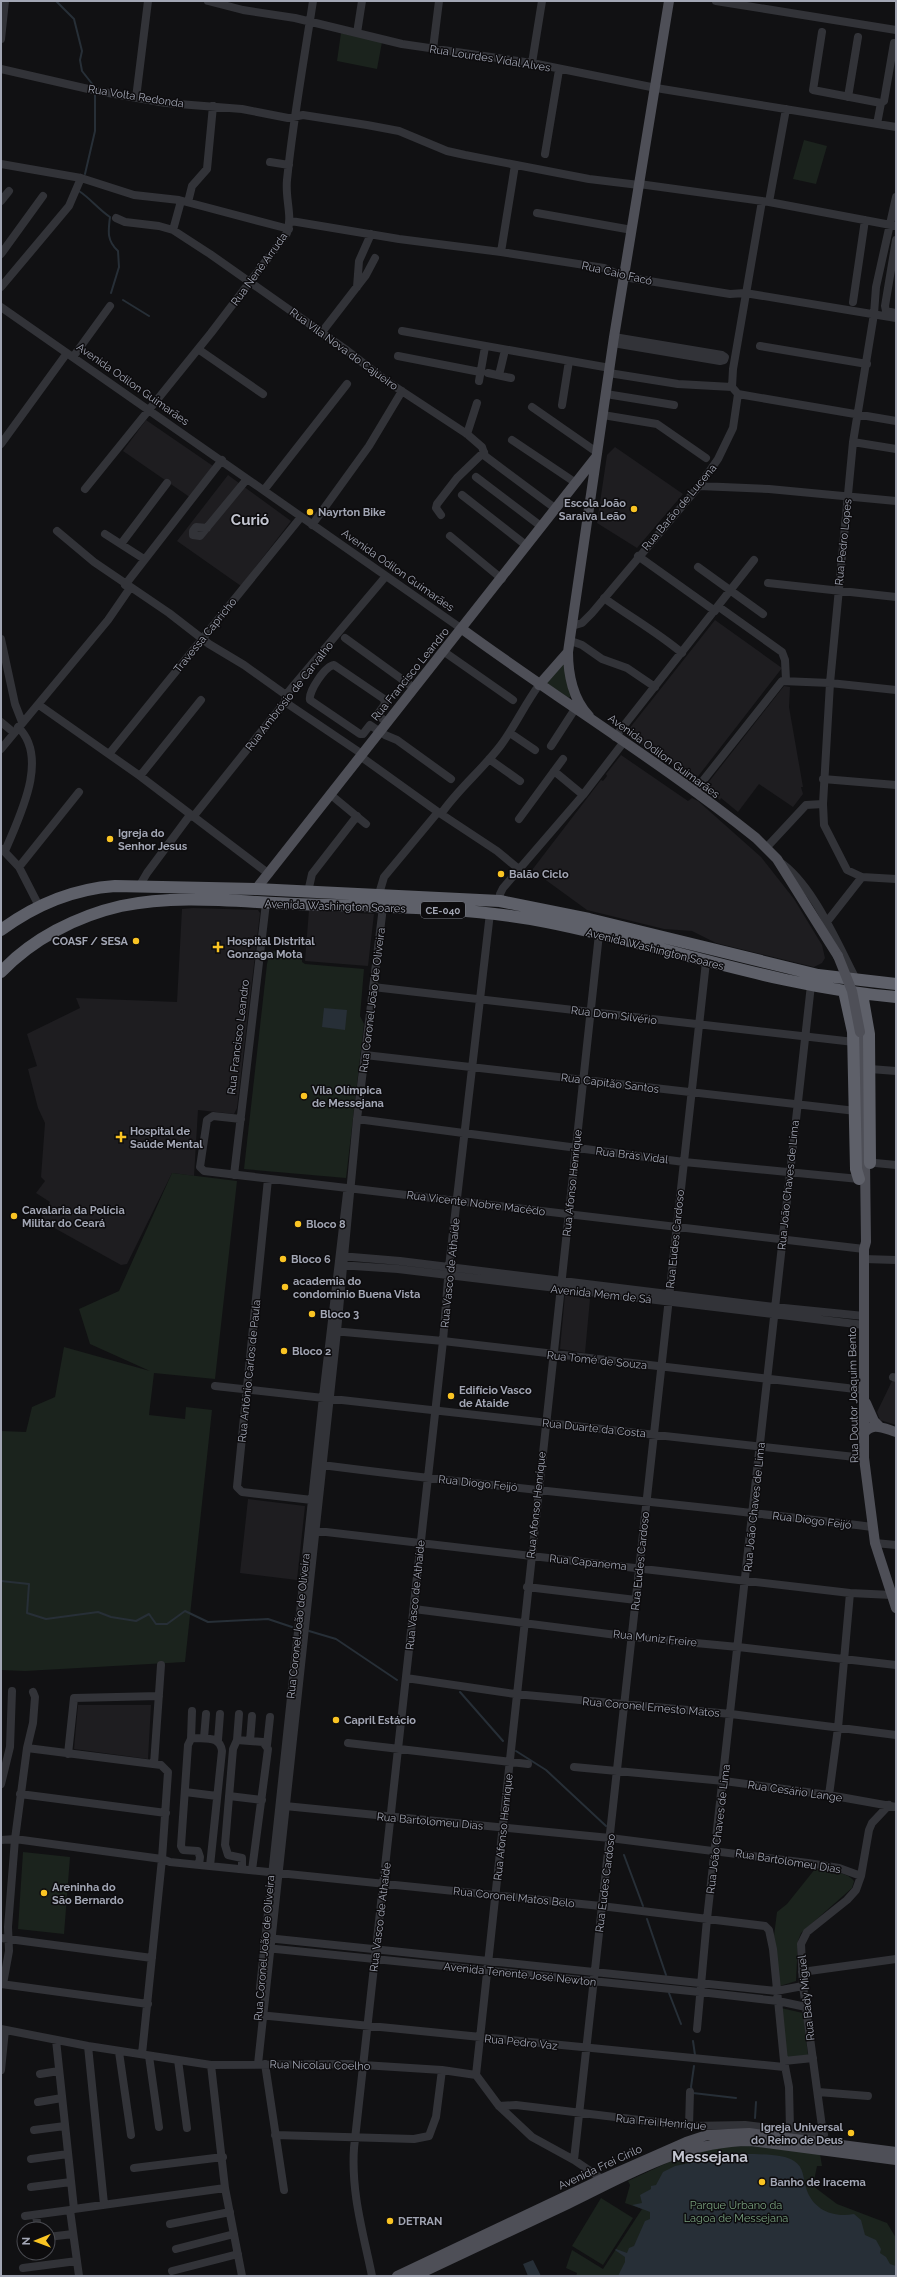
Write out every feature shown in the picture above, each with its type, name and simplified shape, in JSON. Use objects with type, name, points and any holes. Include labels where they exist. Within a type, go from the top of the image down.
[{"type":"highway","name":"Avenida Washington Soares","points":[[1,930],[39,906],[92,888],[140,885],[379,894],[500,901],[589,919],[810,973],[857,981],[896,984]]},
{"type":"highway","name":"Avenida Washington Soares","points":[[1,972],[22,953],[78,920],[121,906],[181,900],[490,913],[544,921],[706,962],[811,986],[862,994],[896,997]]},
{"type":"highway","points":[[844,991],[857,1037],[856,1169],[859,1179]]},
{"type":"highway","points":[[862,994],[869,1034],[870,1069],[866,1160]]},
{"type":"main road","points":[[589,716],[576,697],[569,667],[568,652],[571,641],[609,371],[669,1]]},
{"type":"main road","name":"Rua Francisco Leandro","points":[[256,889],[443,651],[502,579],[598,454]]},
{"type":"main road","points":[[578,480],[592,475],[593,487]]},
{"type":"main road","name":"Avenida Odilon Guimarães","points":[[462,629],[539,685],[575,709],[589,716],[619,740],[735,822],[766,848],[777,859],[838,956]]},
{"type":"main road","points":[[539,685],[568,652]]},
{"type":"main road","name":"Rua Doutor Joaquim Bento","points":[[838,956],[852,991],[866,1160],[863,1392],[864,1458],[875,1543],[896,1608]]},
{"type":"main road","name":"Rua Doutor Joaquim Bento","points":[[864,1254],[860,1242],[859,1165],[866,1160]]},
{"type":"main road","points":[[863,1392],[868,1411],[879,1426]]},
{"type":"main road","points":[[863,1435],[869,1428],[879,1426],[896,1432]]},
{"type":"main road","name":"Avenida Frei Cirilo","points":[[415,2276],[686,2142],[712,2134],[749,2133],[825,2143]]},
{"type":"main road","points":[[825,2143],[896,2152]]},
{"type":"main road","points":[[825,2143],[896,2160]]},
{"type":"main road","name":"Avenida Frei Cirilo","points":[[397,2276],[604,2182]]},
{"type":"street","points":[[1,39],[5,1]]},
{"type":"street","points":[[136,98],[148,1]]},
{"type":"street","name":"Rua Lourdes Vídal Alves","points":[[208,1],[310,22],[402,44],[532,63],[559,70],[656,88],[896,127]]},
{"type":"street","name":"Rua Nenê Arruda","points":[[85,490],[251,282],[282,241],[290,225],[286,198],[289,165],[313,1]]},
{"type":"street","points":[[357,33],[362,1]]},
{"type":"street","points":[[433,49],[439,1]]},
{"type":"street","points":[[532,63],[542,1]]},
{"type":"street","points":[[716,1],[733,2],[896,30]]},
{"type":"street","points":[[822,32],[812,89],[814,91],[881,103]]},
{"type":"street","points":[[848,97],[858,37]]},
{"type":"street","points":[[878,124],[881,103],[884,101],[894,43]]},
{"type":"street","name":"Rua Volta Redonda","points":[[1,69],[97,91],[166,103],[213,106],[288,118],[296,118],[303,114],[399,131],[447,151],[589,179],[766,202],[892,225]]},
{"type":"street","points":[[545,154],[559,70]]},
{"type":"street","points":[[173,230],[192,186],[207,169],[213,106]]},
{"type":"street","points":[[786,109],[745,293],[733,369],[732,387],[738,394],[896,421]]},
{"type":"street","points":[[270,162],[289,165]]},
{"type":"street","name":"Rua Caio Facó","points":[[1,164],[81,178],[134,195],[185,201],[290,225],[371,234],[501,252],[604,268],[624,277],[730,294],[745,293],[896,318]]},
{"type":"street","points":[[501,252],[515,165]]},
{"type":"street","points":[[1,287],[69,206],[81,178]]},
{"type":"street","points":[[1,201],[9,191]]},
{"type":"street","points":[[1,254],[43,196]]},
{"type":"street","name":"Rua Pedro Lopes","points":[[862,877],[847,870],[824,826],[823,778],[838,592],[853,442],[867,364],[876,287],[892,225],[896,197]]},
{"type":"street","points":[[537,213],[632,230]]},
{"type":"street","name":"Rua Vila Nova do Cajueiro","points":[[116,218],[125,222],[159,226],[173,230],[251,282],[402,391],[467,434],[482,447],[489,459],[556,509]]},
{"type":"street","points":[[852,302],[865,220]]},
{"type":"street","points":[[357,287],[359,261],[371,234]]},
{"type":"street","points":[[896,240],[885,306],[886,311],[896,313]]},
{"type":"street","points":[[322,332],[357,287],[375,258]]},
{"type":"street","points":[[1,444],[110,306]]},
{"type":"street","name":"Avenida Odilon Guimarães","points":[[1,307],[462,629]]},
{"type":"street","points":[[402,331],[570,361],[609,371],[678,384],[732,387]]},
{"type":"street","points":[[614,340],[661,348],[720,361],[724,360],[725,357],[722,355],[661,348]]},
{"type":"street","points":[[478,381],[484,372],[485,346]]},
{"type":"street","points":[[760,346],[867,364]]},
{"type":"street","points":[[198,349],[263,394]]},
{"type":"street","points":[[499,375],[505,350]]},
{"type":"street","points":[[398,356],[510,378]]},
{"type":"street","points":[[562,405],[570,361]]},
{"type":"street","points":[[264,490],[347,384]]},
{"type":"street","points":[[312,525],[371,442],[402,391]]},
{"type":"street","points":[[606,394],[674,405]]},
{"type":"street","name":"Rua Barão de Lucena","points":[[572,626],[582,623],[699,486],[718,459],[729,439],[734,421],[738,394]]},
{"type":"street","points":[[467,434],[477,403]]},
{"type":"street","points":[[532,407],[598,454]]},
{"type":"street","points":[[603,415],[657,424],[706,458]]},
{"type":"street","points":[[512,440],[578,480]]},
{"type":"street","points":[[853,442],[896,449]]},
{"type":"street","points":[[441,515],[436,508],[437,504],[457,478],[484,452]]},
{"type":"street","points":[[1,749],[108,620],[144,559],[222,460]]},
{"type":"street","points":[[476,477],[542,527]]},
{"type":"street","points":[[207,528],[247,479]]},
{"type":"street","points":[[121,544],[167,483]]},
{"type":"street","points":[[699,486],[848,496],[896,501]]},
{"type":"street","points":[[462,495],[527,546]]},
{"type":"street","name":"Travessa Capricho","points":[[109,754],[300,517]]},
{"type":"street","points":[[57,531],[88,558],[128,587],[169,613],[286,698],[439,813],[497,851],[520,870]]},
{"type":"street","points":[[105,534],[144,559]]},
{"type":"street","points":[[450,536],[502,579]]},
{"type":"street","points":[[638,556],[782,652],[785,660],[786,680]]},
{"type":"street","points":[[500,901],[500,894],[503,888],[583,795],[655,687],[731,592],[754,560]]},
{"type":"street","points":[[698,567],[763,614]]},
{"type":"street","name":"Rua Ambrósio de Carvalho","points":[[140,885],[191,816],[386,576]]},
{"type":"street","points":[[768,583],[838,592],[896,597]]},
{"type":"street","points":[[604,598],[639,624],[653,630],[682,653]]},
{"type":"street","points":[[345,638],[414,688]]},
{"type":"street","points":[[1,640],[15,704],[18,727],[27,738],[34,768],[3,850],[19,867],[39,906]]},
{"type":"street","points":[[571,641],[582,645],[602,659],[627,668],[655,687]]},
{"type":"street","points":[[443,651],[513,700]]},
{"type":"street","points":[[387,722],[377,715],[385,704],[384,699],[334,665],[329,666],[311,689],[310,700],[357,733],[363,734],[370,725],[379,732],[397,740],[451,779]]},
{"type":"street","points":[[694,792],[778,684],[786,680],[896,690]]},
{"type":"street","points":[[379,894],[384,877],[439,813],[462,790],[510,733],[539,685]]},
{"type":"street","points":[[140,776],[201,700]]},
{"type":"street","points":[[39,705],[140,776],[269,874]]},
{"type":"street","points":[[551,746],[575,709]]},
{"type":"street","points":[[1,722],[18,727]]},
{"type":"street","points":[[510,733],[535,750]]},
{"type":"street","points":[[489,759],[520,781]]},
{"type":"street","points":[[518,818],[563,759]]},
{"type":"street","points":[[554,771],[583,795]]},
{"type":"street","points":[[823,778],[896,785]]},
{"type":"street","points":[[19,867],[79,792]]},
{"type":"street","points":[[331,795],[366,824]]},
{"type":"street","points":[[766,848],[806,805],[823,804]]},
{"type":"street","points":[[308,892],[312,874],[357,816]]},
{"type":"street","name":"Avenida Odilon Guimarães","points":[[777,859],[797,876],[826,923],[857,981]]},
{"type":"street","points":[[826,923],[862,877],[896,879]]},
{"type":"street","name":"Rua Francisco Leandro","points":[[234,1175],[266,903]]},
{"type":"street","name":"Rua Coronel João de Oliveira","points":[[274,1872],[285,1806],[312,1530],[312,1500],[334,1331],[342,1256],[345,1200],[350,1189],[357,1119],[383,908]]},
{"type":"street","name":"Rua Vasco de Athaíde","points":[[372,2276],[354,2192],[352,2174],[443,1341],[448,1271],[490,913]]},
{"type":"street","name":"Rua Afonso Henrique","points":[[476,2075],[486,1966],[495,1895],[501,1827],[510,1762],[527,1587],[599,934]]},
{"type":"street","name":"Rua Eudes Cardoso","points":[[574,2160],[706,962]]},
{"type":"street","name":"Rua João Chaves de Lima","points":[[697,2029],[707,1919],[724,1781],[761,1446],[796,1104],[811,986]]},
{"type":"street","name":"Rua Dom Silvério","points":[[373,987],[804,1037],[857,1037]]},
{"type":"street","name":"Rua Capitão Santos","points":[[365,1055],[856,1111]]},
{"type":"street","points":[[870,1069],[896,1071]]},
{"type":"street","name":"Rua Vicente Nobre Macêdo","points":[[241,1119],[213,1116],[205,1123],[202,1169],[204,1171],[782,1239],[896,1260]]},
{"type":"street","name":"Rua Brás Vidal","points":[[357,1119],[684,1162],[859,1179]]},
{"type":"street","points":[[866,1160],[896,1165]]},
{"type":"street","name":"Rua Antônio Carlos de Paula","points":[[268,1179],[237,1487],[239,1490],[312,1500]]},
{"type":"street","name":"Avenida Mem de Sá","points":[[342,1256],[400,1261],[448,1271]]},
{"type":"street","points":[[398,1269],[400,1261]]},
{"type":"street","name":"Avenida Mem de Sá","points":[[341,1265],[448,1271],[508,1278],[561,1280],[615,1291]]},
{"type":"street","name":"Avenida Mem de Sá","points":[[508,1278],[560,1289],[615,1291],[864,1320]]},
{"type":"street","name":"Rua Tomé de Souza","points":[[334,1331],[443,1341],[863,1392]]},
{"type":"street","name":"Rua Duarte da Costa","points":[[215,1386],[864,1458]]},
{"type":"street","name":"Rua Coronel João de Oliveira","points":[[284,2190],[275,2135],[259,2064],[260,2015],[274,1872],[312,1530],[322,1465],[326,1398]]},
{"type":"street","name":"Rua Diogo Feijó","points":[[322,1465],[428,1478],[753,1512],[872,1527]]},
{"type":"street","name":"Rua Capanema","points":[[312,1530],[421,1544],[639,1567],[850,1593],[892,1595]]},
{"type":"street","points":[[875,1543],[896,1545]]},
{"type":"street","points":[[527,1587],[636,1600]]},
{"type":"street","points":[[829,1795],[838,1728],[850,1593]]},
{"type":"street","name":"Rua Muniz Freire","points":[[414,1609],[632,1637],[738,1647],[896,1665]]},
{"type":"street","points":[[154,1764],[161,1665]]},
{"type":"street","name":"Rua Coronel Ernesto Matos","points":[[406,1678],[456,1683],[516,1694],[731,1714],[896,1735]]},
{"type":"street","points":[[1,1784],[10,1747],[12,1691]]},
{"type":"street","points":[[33,1692],[35,1697],[34,1723],[27,1748],[20,1794],[8,1927],[10,1939],[2,1984],[148,2004]]},
{"type":"street","points":[[68,1754],[74,1698],[159,1696]]},
{"type":"street","points":[[192,1711],[191,1739],[188,1745],[181,1846],[184,1850],[198,1851],[200,1857],[199,1865]]},
{"type":"street","points":[[204,1738],[206,1714]]},
{"type":"street","points":[[210,1866],[222,1751],[221,1743],[218,1740],[220,1714]]},
{"type":"street","points":[[239,1714],[237,1740],[233,1749],[225,1845],[228,1855],[242,1858],[242,1869]]},
{"type":"street","points":[[250,1741],[252,1716]]},
{"type":"street","points":[[252,1870],[262,1800],[270,1717]]},
{"type":"street","points":[[191,1739],[204,1738],[218,1740]]},
{"type":"street","points":[[237,1740],[263,1742],[267,1745]]},
{"type":"street","points":[[348,1743],[528,1764]]},
{"type":"street","points":[[1,1746],[10,1747]]},
{"type":"street","points":[[27,1748],[164,1766],[168,1778],[166,1813],[148,2004],[145,2055],[159,2127]]},
{"type":"street","name":"Rua Cesário Lange","points":[[574,1767],[724,1781],[829,1795],[892,1806]]},
{"type":"street","points":[[185,1792],[217,1796]]},
{"type":"street","points":[[20,1794],[166,1813]]},
{"type":"street","points":[[229,1796],[262,1800]]},
{"type":"street","name":"Rua Bartolomeu Dias","points":[[285,1806],[716,1850],[839,1868],[861,1876]]},
{"type":"street","name":"Rua Bady Miguel","points":[[825,2143],[803,1986],[801,1944],[806,1932],[847,1900],[856,1890],[861,1876],[869,1830],[872,1823],[892,1806]]},
{"type":"street","name":"Rua Coronel Matos Belo","points":[[1,1840],[15,1839],[162,1859],[170,1862],[384,1883],[707,1919],[756,1923],[765,1926],[769,1930],[776,1991]]},
{"type":"street","points":[[1,1938],[152,1958]]},
{"type":"street","name":"Avenida Tenente José Newton","points":[[267,1938],[376,1954],[700,1988],[776,1991],[803,1986]]},
{"type":"street","name":"Avenida Tenente José Newton","points":[[266,1948],[376,1954]]},
{"type":"street","points":[[802,1972],[896,1959]]},
{"type":"street","name":"Avenida Tenente José Newton","points":[[700,1988],[806,2007]]},
{"type":"street","points":[[776,1991],[784,2064],[789,2087],[790,2129]]},
{"type":"street","name":"Rua Pedro Vaz","points":[[260,2015],[480,2038],[784,2064],[813,2058]]},
{"type":"street","points":[[1,2070],[3,2030]]},
{"type":"street","name":"Rua Nicolau Coelho","points":[[3,2030],[119,2052],[210,2065],[364,2065],[442,2070],[476,2075]]},
{"type":"street","points":[[56,2040],[71,2182],[73,2234],[79,2276]]},
{"type":"street","points":[[88,2046],[104,2204]]},
{"type":"street","points":[[119,2052],[131,2135]]},
{"type":"street","points":[[178,2060],[187,2128]]},
{"type":"street","points":[[210,2065],[225,2188],[242,2276]]},
{"type":"street","points":[[275,2135],[414,2139],[425,2138],[432,2134],[442,2070]]},
{"type":"street","points":[[40,2074],[59,2071]]},
{"type":"street","points":[[476,2075],[499,2106],[532,2137],[574,2160],[604,2182]]},
{"type":"street","points":[[689,2126],[690,2092]]},
{"type":"street","points":[[818,2092],[868,2096]]},
{"type":"street","points":[[38,2102],[62,2098]]},
{"type":"street","name":"Rua Frei Henrique","points":[[499,2106],[516,2106],[689,2126],[745,2125],[790,2129],[825,2143]]},
{"type":"street","points":[[34,2130],[65,2126]]},
{"type":"street","points":[[31,2159],[68,2154]]},
{"type":"street","points":[[134,2168],[222,2157]]},
{"type":"street","points":[[31,2187],[71,2182]]},
{"type":"street","points":[[25,2216],[225,2188]]},
{"type":"street","points":[[170,2224],[230,2212]]},
{"type":"street","points":[[36,2215],[37,2221]]},
{"type":"street","points":[[56,2236],[73,2234]]},
{"type":"street","points":[[176,2249],[234,2234]]},
{"type":"street","points":[[172,2272],[238,2254]]},
{"type":"street","points":[[23,2268],[77,2261]]},
{"type":"shaded area","points":[[146,420],[213,466],[191,498],[123,451]]},
{"type":"shaded area","name":"Escola João Saraiva Leão","points":[[615,447],[683,494],[637,548],[597,523],[607,455]]},
{"type":"shaded area","points":[[228,475],[291,521],[241,586],[177,541]]},
{"type":"shaded area","points":[[715,620],[782,668],[696,779],[625,734]]},
{"type":"shaded area","points":[[784,686],[790,687],[789,707],[803,794],[793,807],[759,784],[738,812],[721,798],[720,800],[704,788]]},
{"type":"shaded area","points":[[621,755],[688,801],[692,798],[698,801],[761,857],[794,899],[822,945],[825,958],[822,963],[814,967],[716,943],[692,931],[664,929],[587,910],[532,870],[601,780],[603,781],[607,776],[606,774]]},
{"type":"shaded area","name":"Hospital de Saúde Mental","points":[[182,909],[258,910],[260,913],[237,1108],[234,1114],[198,1110],[194,1176],[172,1173],[127,1264],[121,1265],[40,1220],[50,1202],[36,1193],[45,1181],[41,1177],[45,1123],[38,1108],[28,1069],[37,1066],[27,1034],[80,1008],[76,998],[177,1002]]},
{"type":"shaded area","points":[[309,910],[374,914],[368,966],[305,961]]},
{"type":"shaded area","points":[[324,1008],[347,1010],[345,1030],[322,1027]]},
{"type":"shaded area","points":[[565,1295],[590,1299],[585,1353],[560,1349]]},
{"type":"shaded area","points":[[893,1379],[896,1380],[896,1425],[880,1420],[877,1412]]},
{"type":"shaded area","points":[[248,1499],[305,1506],[297,1580],[240,1573]]},
{"type":"shaded area","points":[[78,1705],[151,1705],[148,1759],[74,1749]]},
{"type":"shaded area","name":"Parque Urbano da Lagoa de Messejana","points":[[734,2154],[774,2155],[789,2158],[797,2163],[803,2173],[809,2196],[814,2202],[825,2211],[839,2215],[854,2214],[861,2220],[865,2235],[876,2240],[881,2249],[880,2253],[886,2257],[890,2264],[896,2266],[896,2276],[618,2276],[625,2262],[625,2257],[615,2250],[616,2249],[627,2253],[629,2248],[634,2246],[645,2221],[650,2219],[650,2212],[632,2205],[642,2203],[640,2195],[651,2189],[651,2186],[656,2185],[663,2172],[675,2166]]},
{"type":"shaded area","points":[[533,2260],[541,2276],[528,2276],[523,2264]]},
{"type":"green space","points":[[341,33],[382,42],[377,69],[337,61]]},
{"type":"green space","points":[[804,140],[827,146],[816,184],[793,179]]},
{"type":"green space","points":[[563,662],[571,696],[569,698],[548,684],[546,680]]},
{"type":"green space","name":"Vila Olímpica de Messejana","points":[[270,951],[302,954],[302,962],[305,964],[364,969],[360,1016],[364,1024],[346,1178],[244,1169],[267,964]]},
{"type":"green space","points":[[172,1173],[237,1181],[215,1379],[154,1373],[149,1415],[185,1419],[186,1407],[212,1410],[185,1662],[25,1671],[1,1670],[1,1431],[26,1432],[32,1407],[55,1397],[64,1347],[150,1371],[90,1344],[79,1309],[119,1291]]},
{"type":"green space","name":"Areninha do São Bernardo","points":[[23,1852],[70,1857],[64,1934],[18,1929]]},
{"type":"green space","points":[[815,1869],[846,1875],[854,1881],[852,1888],[801,1933],[798,1941],[796,1981],[780,1986],[774,1936],[777,1912],[787,1904]]},
{"type":"green space","points":[[781,2008],[803,2013],[808,2055],[786,2058]]},
{"type":"green space","name":"Parque Urbano da Lagoa de Messejana","points":[[750,2146],[820,2154],[822,2166],[817,2166],[813,2186],[837,2204],[887,2223],[896,2238],[896,2276],[576,2276],[577,2273],[566,2268],[572,2250],[603,2269],[642,2209],[625,2203],[630,2185],[628,2181],[684,2155],[712,2147]]},
{"type":"green space","points":[[601,2198],[633,2218],[603,2265],[572,2246]]},
{"type":"waterway","points":[[56,1],[74,19],[82,51],[80,60],[82,71],[93,85]]},
{"type":"waterway","points":[[85,174],[95,131],[95,94]]},
{"type":"waterway","points":[[79,191],[110,217],[109,236],[112,244],[118,251],[119,267],[111,293]]},
{"type":"waterway","points":[[123,300],[149,316]]},
{"type":"waterway","points":[[1,1581],[29,1584],[27,1613],[46,1619],[98,1612],[111,1617],[136,1621],[149,1614],[156,1624],[167,1624],[185,1611],[208,1622],[268,1619],[292,1627]]},
{"type":"waterway","points":[[309,1631],[336,1639],[397,1680]]},
{"type":"waterway","points":[[460,1692],[503,1741]]},
{"type":"waterway","points":[[516,1751],[546,1770],[606,1826]]},
{"type":"waterway","points":[[624,1855],[643,1906]]},
{"type":"waterway","points":[[647,1919],[666,1975]]},
{"type":"waterway","points":[[669,1993],[681,2024]]},
{"type":"waterway","points":[[693,2041],[695,2055]]},
{"type":"waterway","points":[[694,2066],[691,2087],[693,2093],[736,2098]]},
{"type":"waterway","points":[[755,2118],[756,2102]]},
{"type":"place","name":"Escola João Saraiva Leão","points":[[634,509]]},
{"type":"place","name":"Nayrton Bike","points":[[310,512]]},
{"type":"place","name":"Igreja do Senhor Jesus","points":[[110,839]]},
{"type":"place","name":"Balão Ciclo","points":[[501,874]]},
{"type":"place","name":"COASF / SESA","points":[[136,941]]},
{"type":"place","name":"Hospital Distrital Gonzaga Mota","points":[[218,947]]},
{"type":"place","name":"Vila Olímpica de Messejana","points":[[304,1096]]},
{"type":"place","name":"Hospital de Saúde Mental","points":[[121,1137]]},
{"type":"place","name":"Cavalaria da Polícia Militar do Ceará","points":[[14,1216]]},
{"type":"place","name":"Bloco 8","points":[[298,1224]]},
{"type":"place","name":"Bloco 6","points":[[283,1259]]},
{"type":"place","name":"academia do condominio Buena Vista","points":[[285,1287]]},
{"type":"place","name":"Bloco 3","points":[[312,1314]]},
{"type":"place","name":"Bloco 2","points":[[284,1351]]},
{"type":"place","name":"Edifício Vasco de Ataide","points":[[451,1396]]},
{"type":"place","name":"Capril Estácio","points":[[336,1720]]},
{"type":"place","name":"Areninha do São Bernardo","points":[[44,1893]]},
{"type":"place","name":"Igreja Universal do Reino de Deus","points":[[851,2133]]},
{"type":"place","name":"Banho de Iracema","points":[[762,2182]]},
{"type":"place","name":"DETRAN","points":[[390,2221]]},
{"type":"district","name":"Curió","points":[[250,520]]},
{"type":"district","name":"Messejana","points":[[710,2157]]}]
